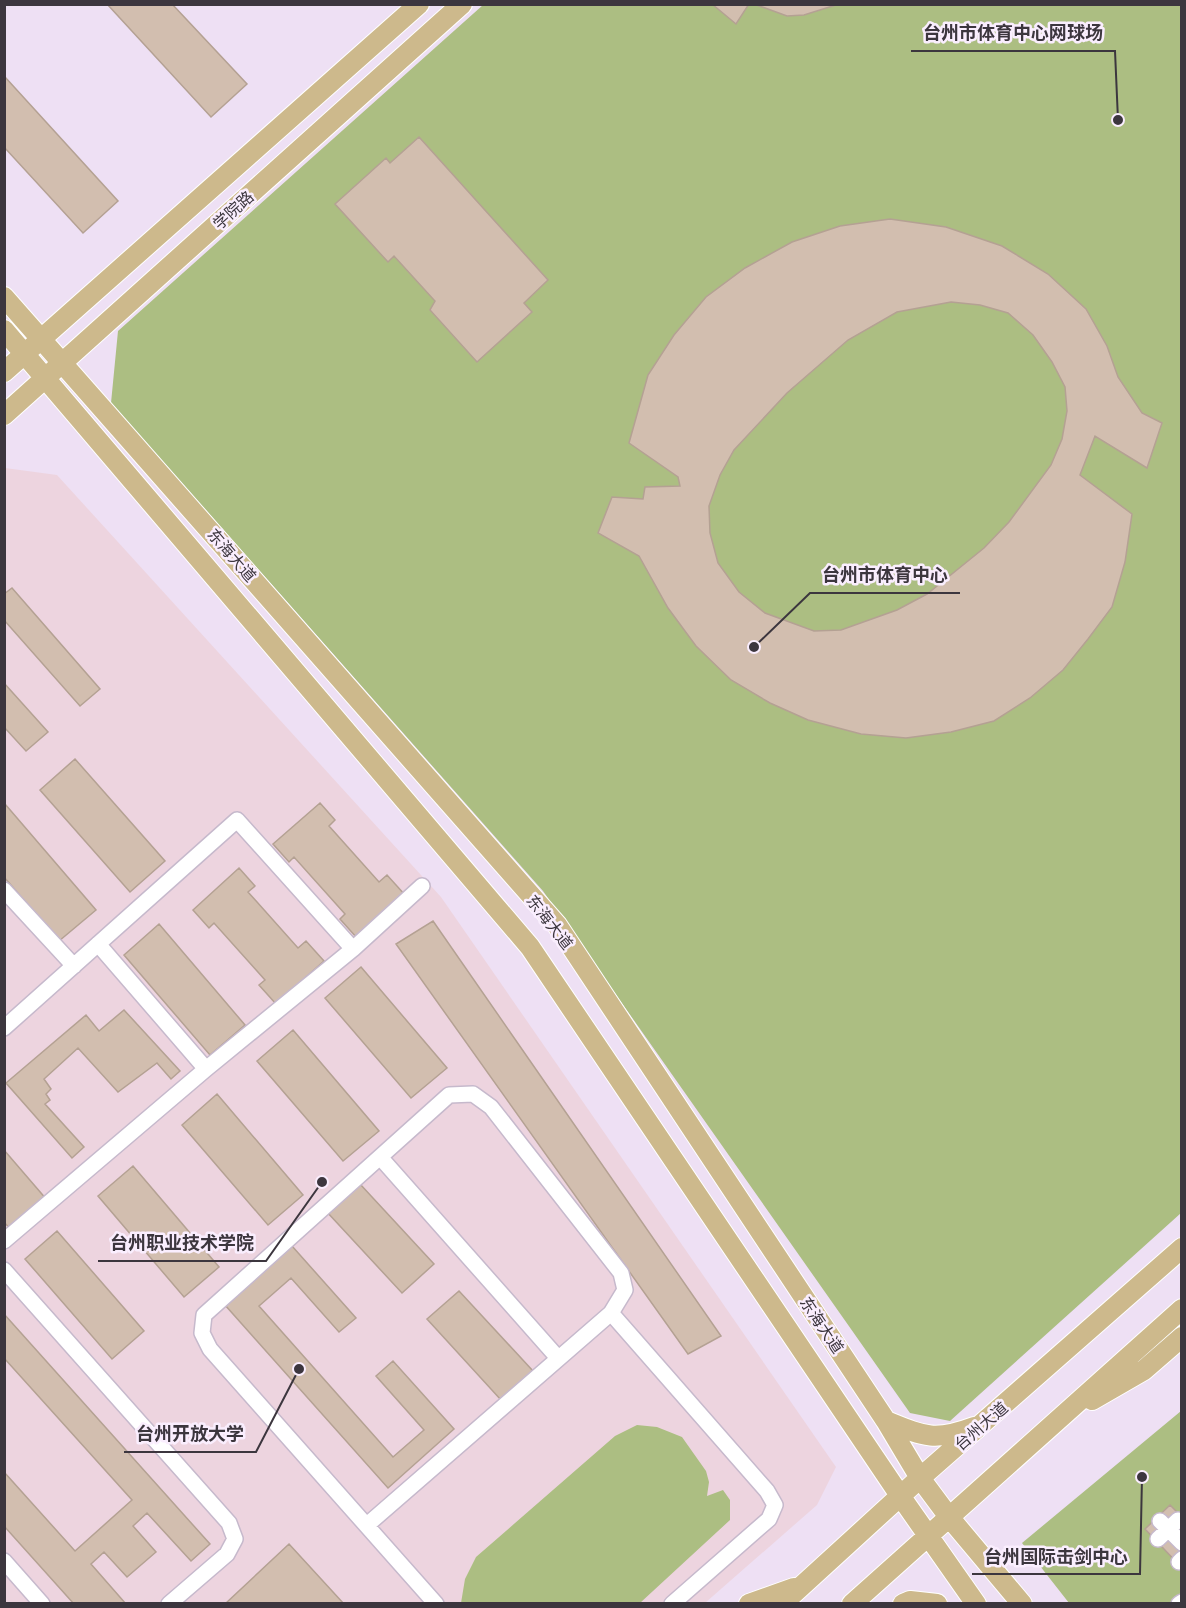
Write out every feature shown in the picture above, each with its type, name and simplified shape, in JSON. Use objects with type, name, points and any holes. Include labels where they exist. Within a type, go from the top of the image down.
[{"type":"main road","name":"学院路","points":[[4,372],[44,339],[419,4]]},
{"type":"main road","name":"学院路","points":[[4,415],[462,4]]},
{"type":"main road","name":"东海大道","points":[[4,297],[44,339],[557,926],[886,1421],[920,1478],[949,1517],[1022,1604]]},
{"type":"main road","name":"东海大道","points":[[4,330],[47,377],[530,946],[901,1497],[976,1604]]},
{"type":"main road","name":"台州大道","points":[[782,1604],[920,1478],[1182,1248]]},
{"type":"main road","points":[[852,1604],[1182,1309]]},
{"type":"main road","points":[[1056,1421],[1144,1370],[1182,1337]]},
{"type":"main road","points":[[886,1421],[927,1437],[953,1435],[984,1423]]},
{"type":"main road","points":[[749,1604],[802,1585]]},
{"type":"main road","points":[[903,1604],[910,1601],[937,1604]]},
{"type":"main road","points":[[1004,1604],[1016,1604]]},
{"type":"lane","points":[[4,1028],[237,820],[353,949]]},
{"type":"lane","points":[[4,1241],[206,1069],[353,949],[422,886]]},
{"type":"lane","points":[[4,890],[74,966]]},
{"type":"lane","points":[[98,945],[206,1069]]},
{"type":"lane","points":[[367,1525],[611,1313],[625,1290],[621,1273],[491,1107],[473,1094],[449,1095],[204,1315],[202,1332],[210,1349],[436,1604]]},
{"type":"lane","points":[[380,1157],[558,1358]]},
{"type":"lane","points":[[4,1270],[229,1523],[235,1539],[227,1554],[169,1604]]},
{"type":"lane","points":[[611,1313],[767,1491],[775,1505],[769,1519],[672,1604]]},
{"type":"lane","points":[[4,1561],[42,1604]]},
{"type":"shaded area","points":[[5,468],[57,475],[441,897],[836,1467],[817,1505],[705,1603],[5,1604]]},
{"type":"green space","points":[[483,5],[1181,5],[1181,1213],[950,1421],[910,1413],[543,891],[111,403],[118,331]]},
{"type":"green space","points":[[1181,1411],[1181,1603],[1069,1603],[1022,1543]]},
{"type":"green space","points":[[637,1425],[657,1427],[682,1437],[706,1471],[709,1482],[707,1496],[723,1490],[730,1500],[730,1520],[640,1603],[461,1603],[465,1579],[476,1557],[615,1436]]},
{"type":"building","points":[[107,4],[172,4],[247,84],[211,117]]},
{"type":"building","points":[[712,4],[749,4],[736,24]]},
{"type":"building","points":[[754,4],[839,4],[804,15],[787,16]]},
{"type":"building","points":[[5,77],[118,201],[83,233],[4,147]]},
{"type":"building","points":[[419,137],[548,280],[524,303],[532,312],[477,362],[430,310],[435,301],[394,256],[388,262],[335,204],[386,158],[390,163]]},
{"type":"building","points":[[890,219],[946,227],[1002,246],[1048,274],[1086,309],[1107,346],[1118,377],[1142,413],[1162,423],[1147,468],[1095,436],[1080,475],[1132,514],[1125,562],[1112,607],[1063,670],[1030,698],[994,721],[951,732],[906,738],[861,734],[808,720],[770,703],[731,680],[696,646],[668,608],[639,556],[598,533],[612,497],[643,499],[645,487],[680,486],[678,477],[629,443],[648,375],[674,335],[706,297],[745,268],[792,242],[840,226]],"holes":[[[951,302],[980,305],[1008,313],[1033,335],[1052,362],[1065,387],[1067,411],[1062,439],[1051,465],[1009,522],[984,548],[927,594],[897,610],[841,630],[814,631],[765,613],[739,592],[718,563],[710,533],[709,506],[720,475],[734,450],[787,393],[848,340],[897,312]]]},
{"type":"building","points":[[12,588],[100,689],[80,706],[4,620],[4,594]]},
{"type":"building","points":[[4,683],[48,732],[26,751],[4,727]]},
{"type":"building","points":[[75,759],[165,861],[130,892],[40,790]]},
{"type":"building","points":[[320,803],[335,820],[329,826],[379,882],[387,875],[405,895],[357,938],[340,919],[345,914],[294,857],[289,862],[273,844]]},
{"type":"building","points":[[5,804],[96,910],[59,941],[4,877]]},
{"type":"building","points":[[239,868],[255,886],[248,892],[298,948],[306,941],[324,961],[276,1004],[259,985],[265,980],[214,923],[209,928],[193,910]]},
{"type":"building","points":[[433,921],[721,1336],[688,1354],[396,944]]},
{"type":"building","points":[[159,924],[245,1025],[210,1055],[124,955]]},
{"type":"building","points":[[361,967],[447,1068],[411,1098],[325,998]]},
{"type":"building","points":[[124,1010],[180,1071],[171,1079],[157,1063],[118,1092],[78,1048],[44,1079],[51,1089],[46,1094],[50,1100],[45,1104],[84,1147],[72,1158],[6,1083],[86,1015],[99,1031]]},
{"type":"building","points":[[293,1030],[379,1131],[343,1161],[257,1061]]},
{"type":"building","points":[[217,1094],[303,1195],[268,1225],[182,1125]]},
{"type":"building","points":[[4,1150],[47,1200],[12,1231],[4,1222]]},
{"type":"building","points":[[133,1166],[219,1267],[184,1297],[98,1196]]},
{"type":"building","points":[[360,1184],[434,1264],[402,1293],[327,1212]]},
{"type":"building","points":[[57,1231],[144,1331],[112,1359],[25,1259]]},
{"type":"building","points":[[292,1246],[356,1318],[339,1332],[291,1278],[259,1306],[393,1457],[424,1430],[376,1376],[393,1361],[454,1429],[388,1488],[225,1305]]},
{"type":"building","points":[[459,1291],[533,1371],[501,1400],[427,1319]]},
{"type":"building","points":[[4,1314],[210,1544],[191,1561],[147,1513],[133,1526],[156,1552],[127,1577],[104,1552],[91,1564],[126,1604],[74,1604],[4,1526],[4,1472],[75,1551],[132,1500],[4,1358]]},
{"type":"building","points":[[1170,1505],[1182,1517],[1182,1568],[1145,1529]]},
{"type":"building","points":[[289,1544],[344,1604],[225,1604]]},
{"type":"place","name":"台州市体育中心网球场","points":[[1118,120]]},
{"type":"place","name":"台州市体育中心","points":[[754,647]]},
{"type":"place","name":"台州职业技术学院","points":[[322,1182]]},
{"type":"place","name":"台州开放大学","points":[[299,1369]]},
{"type":"place","name":"台州国际击剑中心","points":[[1142,1477]]}]
